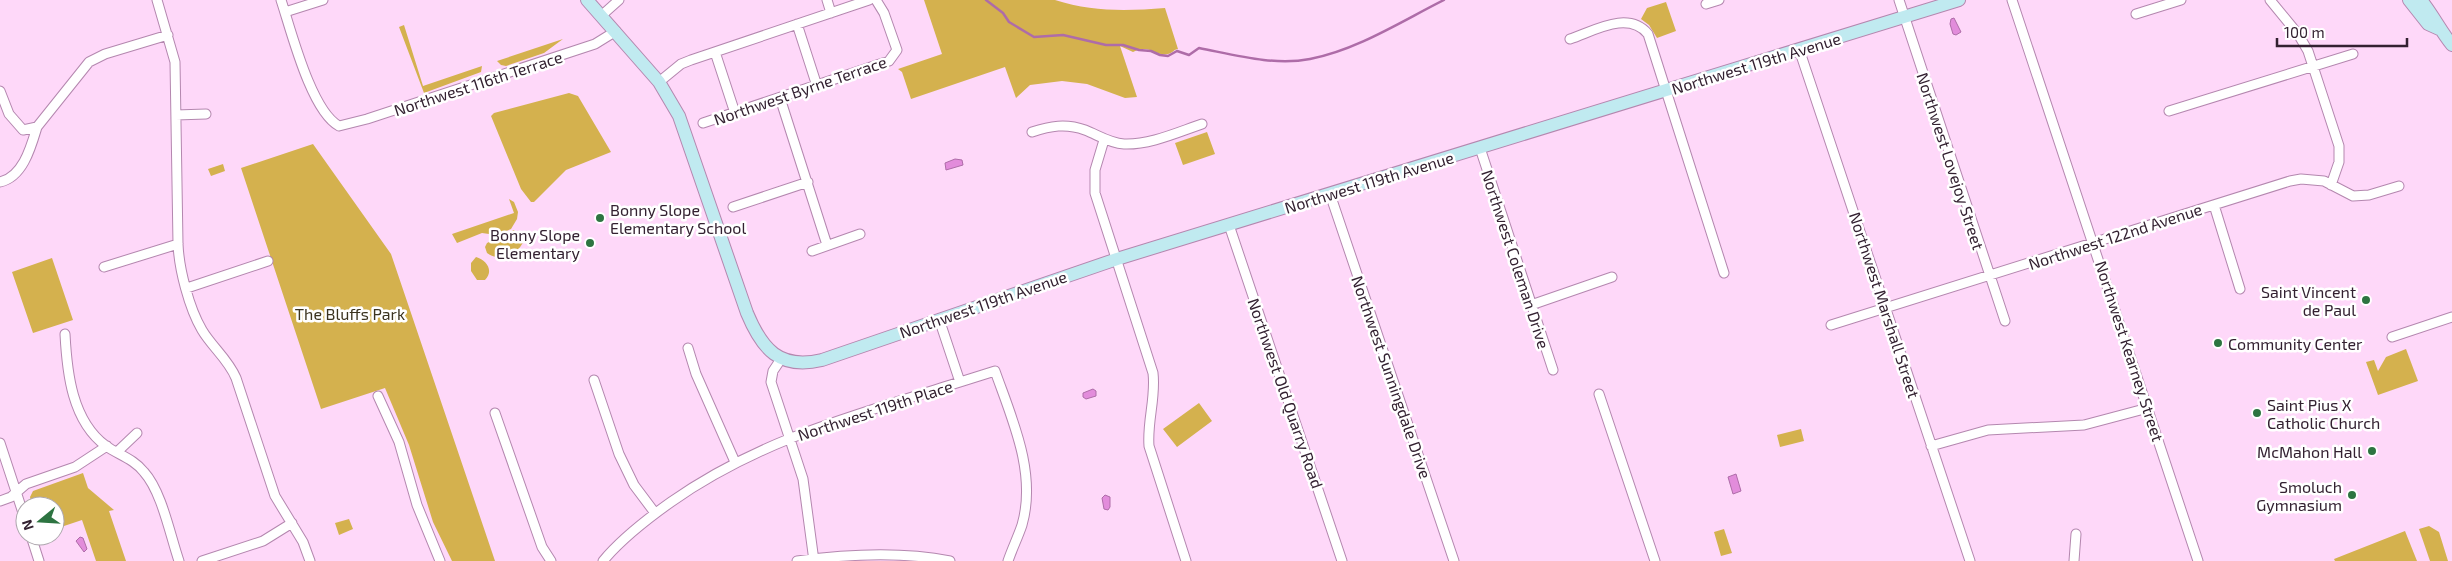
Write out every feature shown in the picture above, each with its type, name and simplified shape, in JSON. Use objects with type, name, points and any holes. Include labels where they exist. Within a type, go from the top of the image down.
[{"type":"street","points":[[157,0],[175,62],[178,259],[202,331],[228,361],[236,378],[275,496],[303,542],[310,561]]},
{"type":"street","points":[[281,0],[285,12],[323,0]]},
{"type":"street","points":[[587,0],[659,82],[685,130],[754,329],[762,343],[781,359],[773,371],[771,382],[806,495],[814,560]]},
{"type":"street","points":[[601,16],[618,0]]},
{"type":"street","points":[[827,0],[831,13]]},
{"type":"street","points":[[659,82],[681,64],[869,0]]},
{"type":"street","name":"Northwest Byrne Terrace","points":[[703,123],[889,61],[895,55],[896,50],[887,21],[876,0]]},
{"type":"street","points":[[1706,4],[1719,0]]},
{"type":"street","name":"Northwest Lovejoy Street","points":[[1899,0],[2005,321]]},
{"type":"street","name":"Northwest 119th Avenue","points":[[781,359],[793,363],[814,362],[1117,259],[1959,0]]},
{"type":"street","name":"Northwest Kearney Street","points":[[2012,0],[2094,242],[2198,561]]},
{"type":"street","points":[[2136,14],[2181,0]]},
{"type":"street","points":[[2270,0],[2302,41],[2313,66],[2339,146],[2339,162],[2331,185]]},
{"type":"street","points":[[2409,0],[2428,24],[2438,29],[2452,45]]},
{"type":"street","points":[[2421,0],[2435,18],[2438,29]]},
{"type":"street","name":"Northwest 116th Terrace","points":[[285,12],[309,84],[338,126],[360,122],[595,44],[616,32]]},
{"type":"street","points":[[1570,39],[1625,22],[1639,25],[1650,38],[1663,77],[1665,91],[1724,273]]},
{"type":"street","points":[[797,24],[817,86]]},
{"type":"street","points":[[0,182],[17,172],[28,155],[37,127],[89,62],[105,54],[168,35]]},
{"type":"street","name":"Northwest Marshall Street","points":[[1799,49],[1970,561]]},
{"type":"street","points":[[716,52],[735,113]]},
{"type":"street","points":[[2169,111],[2354,54]]},
{"type":"street","points":[[0,91],[9,114],[24,130],[37,127]]},
{"type":"street","points":[[780,98],[827,245]]},
{"type":"street","points":[[176,115],[206,114]]},
{"type":"street","points":[[1032,132],[1048,127],[1066,126],[1086,130],[1104,140],[1120,144],[1143,143],[1202,124]]},
{"type":"street","points":[[1104,140],[1095,170],[1095,193],[1153,373],[1154,388],[1148,434],[1149,446],[1186,561]]},
{"type":"street","name":"Northwest Coleman Drive","points":[[1480,148],[1553,370]]},
{"type":"street","name":"Northwest 122nd Avenue","points":[[1831,325],[2301,179],[2316,179],[2331,185],[2345,194],[2361,196],[2400,186]]},
{"type":"street","points":[[733,206],[808,182]]},
{"type":"street","name":"Northwest Sunningdale Drive","points":[[1330,194],[1454,561]]},
{"type":"street","points":[[2214,205],[2240,289]]},
{"type":"street","name":"Northwest Old Quarry Road","points":[[1229,225],[1342,561]]},
{"type":"street","points":[[812,250],[860,234]]},
{"type":"street","points":[[104,267],[178,244]]},
{"type":"street","points":[[187,288],[268,261]]},
{"type":"street","points":[[1531,305],[1612,277]]},
{"type":"street","points":[[2392,337],[2452,318]]},
{"type":"street","points":[[939,319],[960,382]]},
{"type":"street","points":[[65,334],[68,374],[79,409],[86,424],[107,446],[135,463],[149,478],[157,496],[178,561]]},
{"type":"street","points":[[688,348],[696,374],[735,462]]},
{"type":"street","name":"Northwest 119th Place","points":[[603,561],[621,541],[655,513],[710,476],[735,462],[789,437],[995,371],[1019,441],[1025,468],[1026,498],[1022,524],[1008,561]]},
{"type":"street","points":[[594,380],[619,454],[634,485],[655,513]]},
{"type":"street","points":[[1599,394],[1655,561]]},
{"type":"street","points":[[378,396],[399,442],[417,505],[440,561]]},
{"type":"street","points":[[1932,446],[1988,430],[2084,425],[2148,408]]},
{"type":"street","points":[[495,414],[542,548],[551,561]]},
{"type":"street","points":[[117,452],[137,433]]},
{"type":"street","points":[[0,443],[17,496]]},
{"type":"street","points":[[0,501],[26,484],[75,467],[107,446]]},
{"type":"street","points":[[202,561],[263,541],[292,523]]},
{"type":"street","points":[[2074,561],[2076,534]]},
{"type":"street","points":[[34,546],[39,561]]},
{"type":"street","points":[[797,561],[877,554],[925,556],[950,561]]},
{"type":"green space","points":[[924,0],[1055,0],[1096,9],[1137,10],[1165,8],[1178,49],[1170,53],[1160,54],[1148,49],[1133,52],[1120,46],[1137,97],[1125,98],[1087,84],[1062,81],[1030,85],[1016,98],[1005,67],[911,99],[902,72],[898,69],[942,54]]},
{"type":"green space","points":[[1666,2],[1676,31],[1657,38],[1649,25],[1641,19],[1647,8]]},
{"type":"green space","points":[[404,25],[423,86],[482,66],[481,72],[424,93],[399,27]]},
{"type":"green space","points":[[563,39],[544,53],[506,66],[501,65],[497,61]]},
{"type":"green space","points":[[569,93],[578,96],[611,152],[566,170],[534,202],[531,202],[521,189],[491,116],[494,113]]},
{"type":"green space","points":[[1207,132],[1215,154],[1183,165],[1175,143]]},
{"type":"green space","name":"The Bluffs Park","points":[[313,144],[391,254],[495,561],[452,561],[433,522],[409,445],[385,388],[321,409],[241,168]]},
{"type":"green space","points":[[223,164],[225,171],[211,176],[208,169]]},
{"type":"green space","points":[[509,199],[514,202],[518,212],[517,219],[511,229],[496,235],[482,233],[457,243],[452,234],[514,213]]},
{"type":"green space","points":[[514,230],[523,242],[517,251],[502,257],[492,256],[487,253],[485,247],[487,243]]},
{"type":"green space","points":[[476,257],[480,258],[488,266],[489,273],[485,280],[477,280],[471,271],[471,263]]},
{"type":"green space","points":[[52,258],[73,320],[33,333],[12,272]]},
{"type":"green space","points":[[2406,349],[2418,381],[2378,395],[2366,362],[2374,360],[2378,371],[2386,357]]},
{"type":"green space","points":[[1199,403],[1212,421],[1177,447],[1163,429]]},
{"type":"green space","points":[[1801,429],[1804,441],[1780,447],[1777,435]]},
{"type":"green space","points":[[83,473],[88,488],[114,510],[109,511],[126,561],[96,561],[82,520],[65,526],[65,496],[30,496],[33,491]]},
{"type":"green space","points":[[349,519],[353,529],[339,535],[335,523]]},
{"type":"green space","points":[[2429,526],[2439,532],[2448,561],[2430,561],[2419,529]]},
{"type":"green space","points":[[1724,529],[1732,553],[1721,556],[1714,532]]},
{"type":"green space","points":[[2405,531],[2417,561],[2335,561],[2334,559]]},
{"type":"shaded area","points":[[1954,18],[1961,32],[1956,35],[1953,34],[1950,24],[1951,19]]},
{"type":"shaded area","points":[[955,159],[962,160],[963,165],[946,170],[945,163]]},
{"type":"shaded area","points":[[1093,389],[1096,391],[1096,396],[1086,399],[1083,397],[1083,393]]},
{"type":"shaded area","points":[[1736,474],[1741,491],[1733,494],[1728,477]]},
{"type":"shaded area","points":[[1105,495],[1110,497],[1110,507],[1108,510],[1104,509],[1102,498]]},
{"type":"shaded area","points":[[80,537],[83,538],[87,549],[84,552],[76,541]]},
{"type":"waterway","points":[[986,0],[1003,13],[1009,22],[1034,37],[1063,35],[1106,45],[1123,45],[1168,56],[1177,51],[1189,55],[1199,48],[1254,59],[1283,61],[1310,59],[1345,49],[1379,34],[1444,0]]},
{"type":"place","name":"Bonny Slope Elementary School","points":[[600,218]]},
{"type":"place","name":"Bonny Slope Elementary","points":[[590,243]]},
{"type":"place","name":"Saint Vincent de Paul","points":[[2366,300]]},
{"type":"place","name":"Community Center","points":[[2218,343]]},
{"type":"place","name":"Saint Pius X Catholic Church","points":[[2257,413]]},
{"type":"place","name":"McMahon Hall","points":[[2372,451]]},
{"type":"place","name":"Smoluch Gymnasium","points":[[2352,495]]}]
